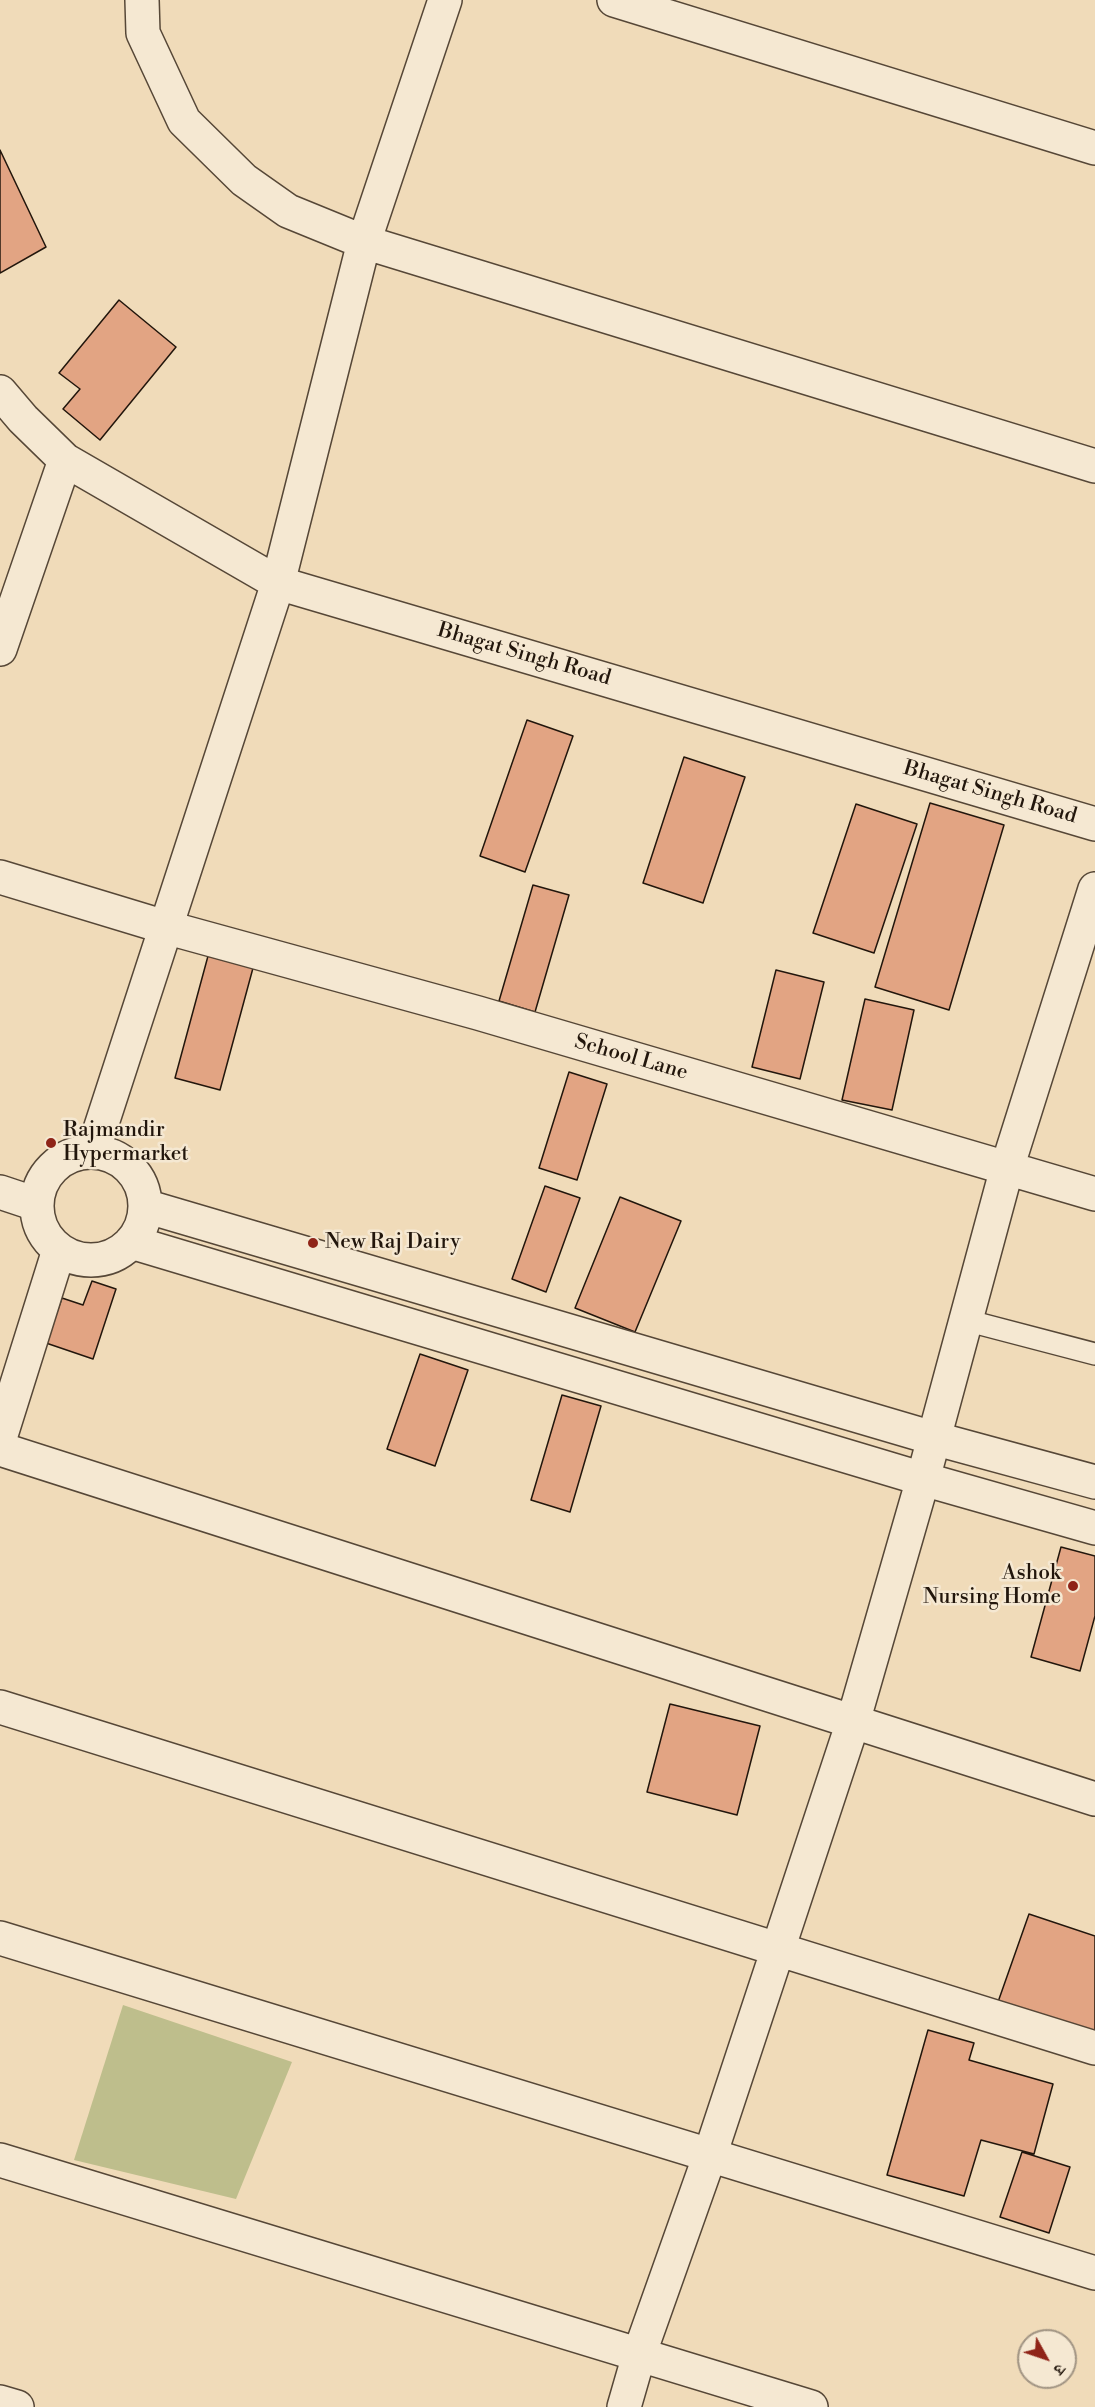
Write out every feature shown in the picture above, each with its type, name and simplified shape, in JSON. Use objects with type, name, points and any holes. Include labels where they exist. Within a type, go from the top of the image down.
[{"type":"street","points":[[142,0],[143,33],[184,121],[244,180],[288,211],[364,242],[1095,466]]},
{"type":"street","points":[[93,1151],[278,583],[364,242],[445,0]]},
{"type":"street","points":[[614,0],[1095,148]]},
{"type":"street","name":"Bhagat Singh Road","points":[[0,392],[23,419],[65,460],[278,583],[1095,824]]},
{"type":"street","points":[[0,649],[65,460]]},
{"type":"street","name":"School Lane","points":[[0,877],[165,927],[478,1013],[1095,1194]]},
{"type":"street","points":[[624,2407],[639,2355],[710,2155],[853,1722],[923,1479],[1007,1168],[1095,890]]},
{"type":"street","points":[[93,1151],[110,1154],[124,1162],[135,1174],[143,1190],[146,1206],[143,1220],[131,1242],[111,1256],[94,1260],[75,1258],[59,1251],[46,1238],[38,1222],[36,1204],[39,1187],[47,1172],[60,1160],[76,1153],[93,1151]]},
{"type":"street","points":[[0,1192],[36,1204]]},
{"type":"street","points":[[146,1206],[933,1438],[1095,1482]]},
{"type":"street","points":[[131,1242],[923,1479],[1095,1528]]},
{"type":"street","points":[[0,1438],[59,1251]]},
{"type":"street","points":[[0,1449],[1095,1799]]},
{"type":"street","points":[[0,1707],[1095,2048]]},
{"type":"street","points":[[0,1938],[1095,2273]]},
{"type":"street","points":[[0,2160],[811,2407]]},
{"type":"street","points":[[0,2402],[17,2407]]},
{"type":"lane","points":[[965,1320],[1095,1354]]},
{"type":"green space","points":[[123,2005],[292,2062],[236,2199],[74,2160]]},
{"type":"building","points":[[0,150],[46,247],[0,273]]},
{"type":"building","points":[[119,300],[176,347],[100,440],[63,409],[80,389],[59,373]]},
{"type":"building","points":[[527,720],[573,736],[525,872],[480,856]]},
{"type":"building","points":[[684,757],[745,777],[703,903],[643,883]]},
{"type":"building","points":[[930,803],[1004,825],[949,1010],[875,987]]},
{"type":"building","points":[[856,804],[917,824],[874,953],[813,933]]},
{"type":"building","points":[[533,885],[569,895],[535,1012],[499,1001]]},
{"type":"building","points":[[208,956],[253,968],[220,1090],[175,1078]]},
{"type":"building","points":[[776,970],[824,982],[800,1079],[752,1067]]},
{"type":"building","points":[[865,999],[914,1010],[892,1110],[842,1100]]},
{"type":"building","points":[[569,1072],[607,1084],[577,1180],[539,1168]]},
{"type":"building","points":[[545,1186],[580,1198],[546,1292],[512,1279]]},
{"type":"building","points":[[620,1197],[681,1221],[635,1332],[575,1308]]},
{"type":"building","points":[[92,1281],[116,1289],[93,1359],[46,1343],[62,1298],[83,1305]]},
{"type":"building","points":[[420,1354],[468,1370],[435,1466],[387,1449]]},
{"type":"building","points":[[562,1395],[601,1406],[570,1512],[531,1500]]},
{"type":"building","name":"Ashok Nursing Home","points":[[1061,1547],[1095,1556],[1095,1616],[1080,1671],[1031,1657]]},
{"type":"building","points":[[670,1704],[760,1726],[737,1815],[647,1792]]},
{"type":"building","points":[[1029,1914],[1095,1936],[1095,2029],[1093,2034],[998,2002]]},
{"type":"building","points":[[928,2030],[974,2043],[969,2060],[1053,2084],[1034,2154],[981,2140],[964,2196],[887,2175]]},
{"type":"building","points":[[1022,2152],[1070,2167],[1049,2233],[1000,2217]]},
{"type":"place","name":"Rajmandir Hypermarket","points":[[51,1143]]},
{"type":"place","name":"New Raj Dairy","points":[[313,1243]]},
{"type":"place","name":"Ashok Nursing Home","points":[[1073,1586]]}]
